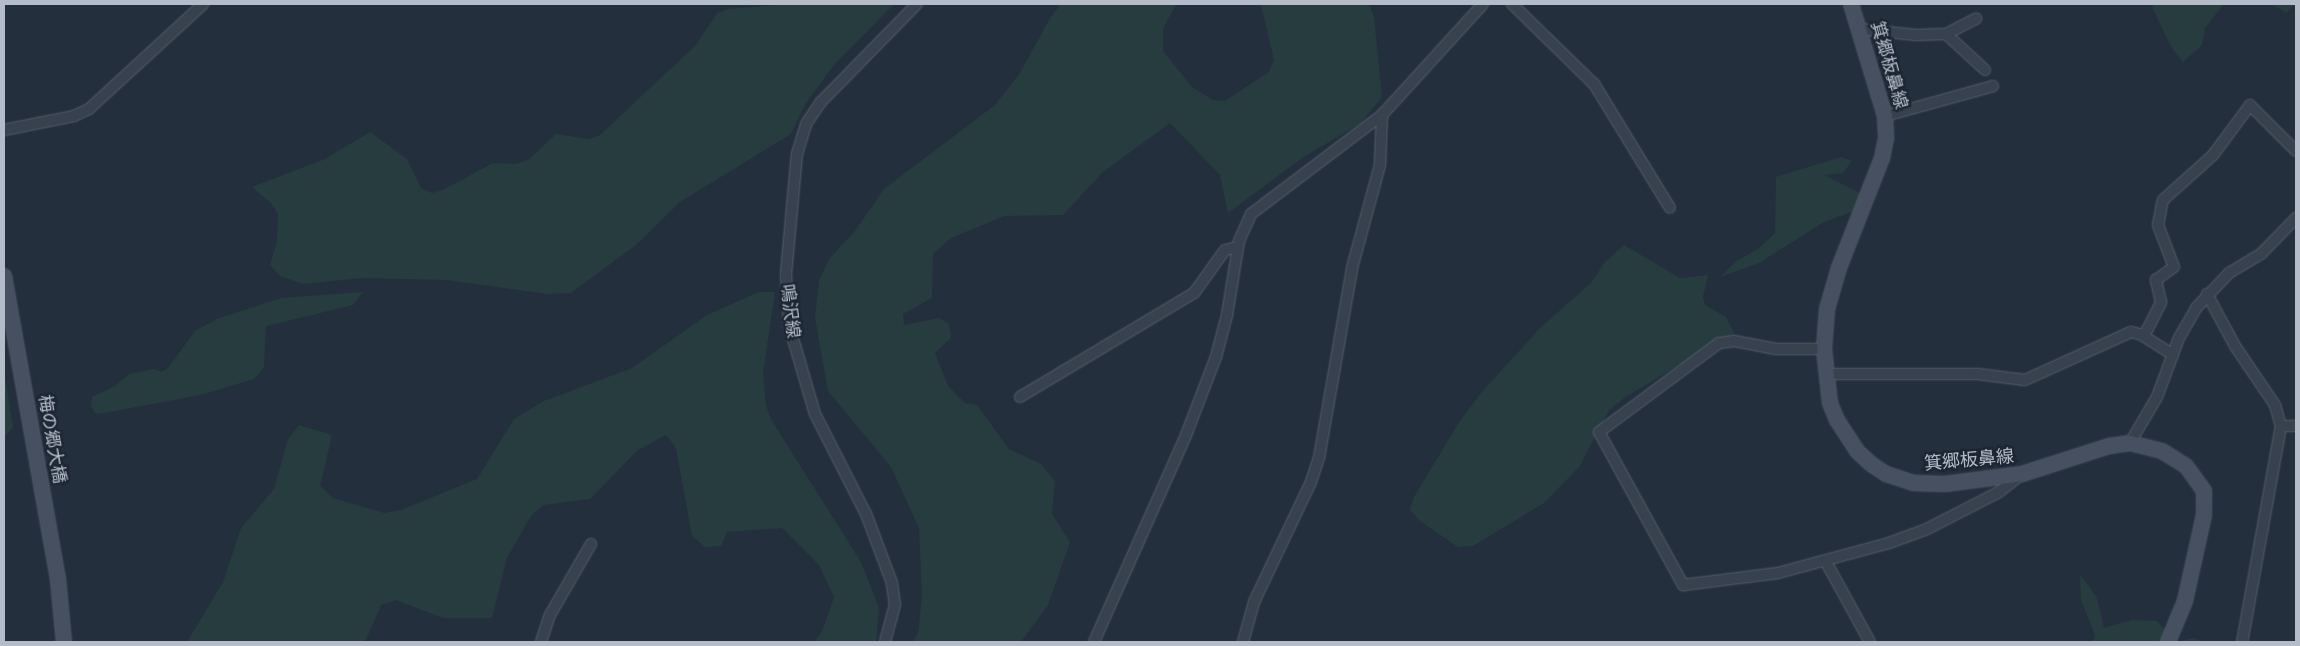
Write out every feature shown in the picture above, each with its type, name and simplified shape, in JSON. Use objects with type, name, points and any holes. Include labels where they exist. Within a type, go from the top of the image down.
[{"type":"main road","name":"箕郷板鼻線","points":[[1851,4],[1885,116],[1886,138],[1882,158],[1830,297],[1824,349],[1830,402],[1843,430],[1857,451],[1886,474],[1914,483],[1931,485],[2022,474],[2109,446],[2130,443],[2153,447],[2178,461],[2197,478],[2204,491],[2204,515],[2185,601],[2168,642]]},
{"type":"main road","name":"梅の郷大橋","points":[[4,276],[58,579],[64,642]]},
{"type":"street","points":[[4,130],[74,116],[88,109],[203,4]]},
{"type":"street","name":"鳴沢線","points":[[885,642],[896,605],[892,583],[866,514],[815,414],[789,325],[786,274],[797,154],[806,124],[822,102],[917,4]]},
{"type":"street","points":[[1094,642],[1186,435],[1216,357],[1227,315],[1238,247],[1250,214],[1382,115],[1483,4]]},
{"type":"street","points":[[1512,4],[1594,84],[1670,208]]},
{"type":"street","points":[[1859,29],[1916,35],[1946,34],[1976,19]]},
{"type":"street","points":[[1946,34],[1984,70]]},
{"type":"street","points":[[1885,116],[1993,86]]},
{"type":"street","points":[[2144,336],[2161,302],[2156,280],[2174,267],[2158,225],[2163,200],[2213,155],[2250,105],[2296,151]]},
{"type":"street","points":[[1243,642],[1254,602],[1311,482],[1319,458],[1352,268],[1380,164],[1382,115]]},
{"type":"street","points":[[2130,443],[2157,397],[2191,315],[2207,294],[2229,273],[2262,253],[2296,218]]},
{"type":"street","points":[[1020,396],[1194,293],[1225,250],[1238,247]]},
{"type":"street","points":[[2207,294],[2235,346],[2275,405],[2281,426],[2242,642]]},
{"type":"street","points":[[1827,374],[1978,374],[2025,380],[2131,332],[2144,336],[2174,355]]},
{"type":"street","points":[[1824,349],[1776,349],[1734,341],[1719,343],[1598,432],[1683,585],[1740,580],[1826,562],[1927,529],[1999,492],[2022,474]]},
{"type":"street","points":[[2281,426],[2296,426]]},
{"type":"street","points":[[544,640],[550,615],[591,544]]},
{"type":"street","points":[[1826,562],[1870,642]]},
{"type":"green space","points":[[790,4],[894,4],[833,66],[806,103],[791,134],[680,202],[636,245],[571,293],[548,294],[446,280],[362,278],[303,284],[280,276],[270,265],[277,241],[278,214],[271,203],[252,187],[325,159],[370,132],[407,159],[421,188],[432,193],[443,190],[493,163],[516,164],[528,160],[556,134],[589,139],[600,135],[696,45],[717,13],[728,9]]},
{"type":"green space","points":[[1061,4],[1176,4],[1163,29],[1163,51],[1192,87],[1213,100],[1225,101],[1269,72],[1274,60],[1261,4],[1369,4],[1374,17],[1382,97],[1361,123],[1302,158],[1228,213],[1220,175],[1170,123],[1103,172],[1063,215],[1004,216],[951,238],[933,254],[932,298],[903,314],[904,325],[939,318],[949,324],[951,338],[935,353],[948,386],[965,403],[977,405],[1009,449],[1041,464],[1055,481],[1052,514],[1070,542],[1048,605],[1021,642],[913,642],[918,633],[922,597],[919,528],[891,467],[828,391],[815,318],[819,281],[829,259],[855,231],[884,189],[995,105],[1020,73],[1050,18]]},
{"type":"green space","points":[[2155,4],[2224,4],[2205,28],[2202,45],[2183,62],[2171,47],[2152,7]]},
{"type":"green space","points":[[2276,4],[2295,4],[2286,13],[2275,6]]},
{"type":"green space","points":[[1841,157],[1852,161],[1843,173],[1824,175],[1862,194],[1859,209],[1824,222],[1759,263],[1720,277],[1735,262],[1759,248],[1775,233],[1776,177]]},
{"type":"green space","points":[[1624,245],[1680,278],[1708,275],[1703,297],[1705,305],[1726,317],[1734,333],[1627,396],[1609,410],[1580,466],[1544,503],[1473,546],[1458,547],[1420,521],[1410,510],[1414,497],[1460,421],[1481,393],[1541,327],[1591,283],[1605,262]]},
{"type":"green space","points":[[363,292],[353,305],[266,326],[264,367],[254,379],[200,395],[104,413],[96,414],[91,407],[92,397],[115,386],[129,374],[154,369],[161,372],[168,368],[195,331],[217,319],[281,298]]},
{"type":"green space","points":[[759,292],[775,292],[763,373],[766,406],[772,421],[861,562],[879,608],[876,642],[814,642],[822,632],[834,597],[819,565],[782,528],[727,532],[721,546],[705,547],[692,536],[676,448],[666,435],[638,450],[590,499],[543,505],[531,516],[507,558],[492,618],[443,618],[396,600],[381,605],[365,642],[187,642],[223,582],[241,528],[274,489],[288,439],[299,425],[332,435],[320,486],[333,498],[384,513],[401,510],[477,479],[514,419],[544,401],[632,368],[707,315]]},
{"type":"green space","points":[[4,371],[13,427],[4,438]]},
{"type":"green space","points":[[2080,574],[2097,598],[2104,628],[2132,620],[2157,621],[2176,642],[2093,642],[2095,635],[2081,600]]},
{"type":"green space","points":[[2194,638],[2204,642],[2176,642]]}]
